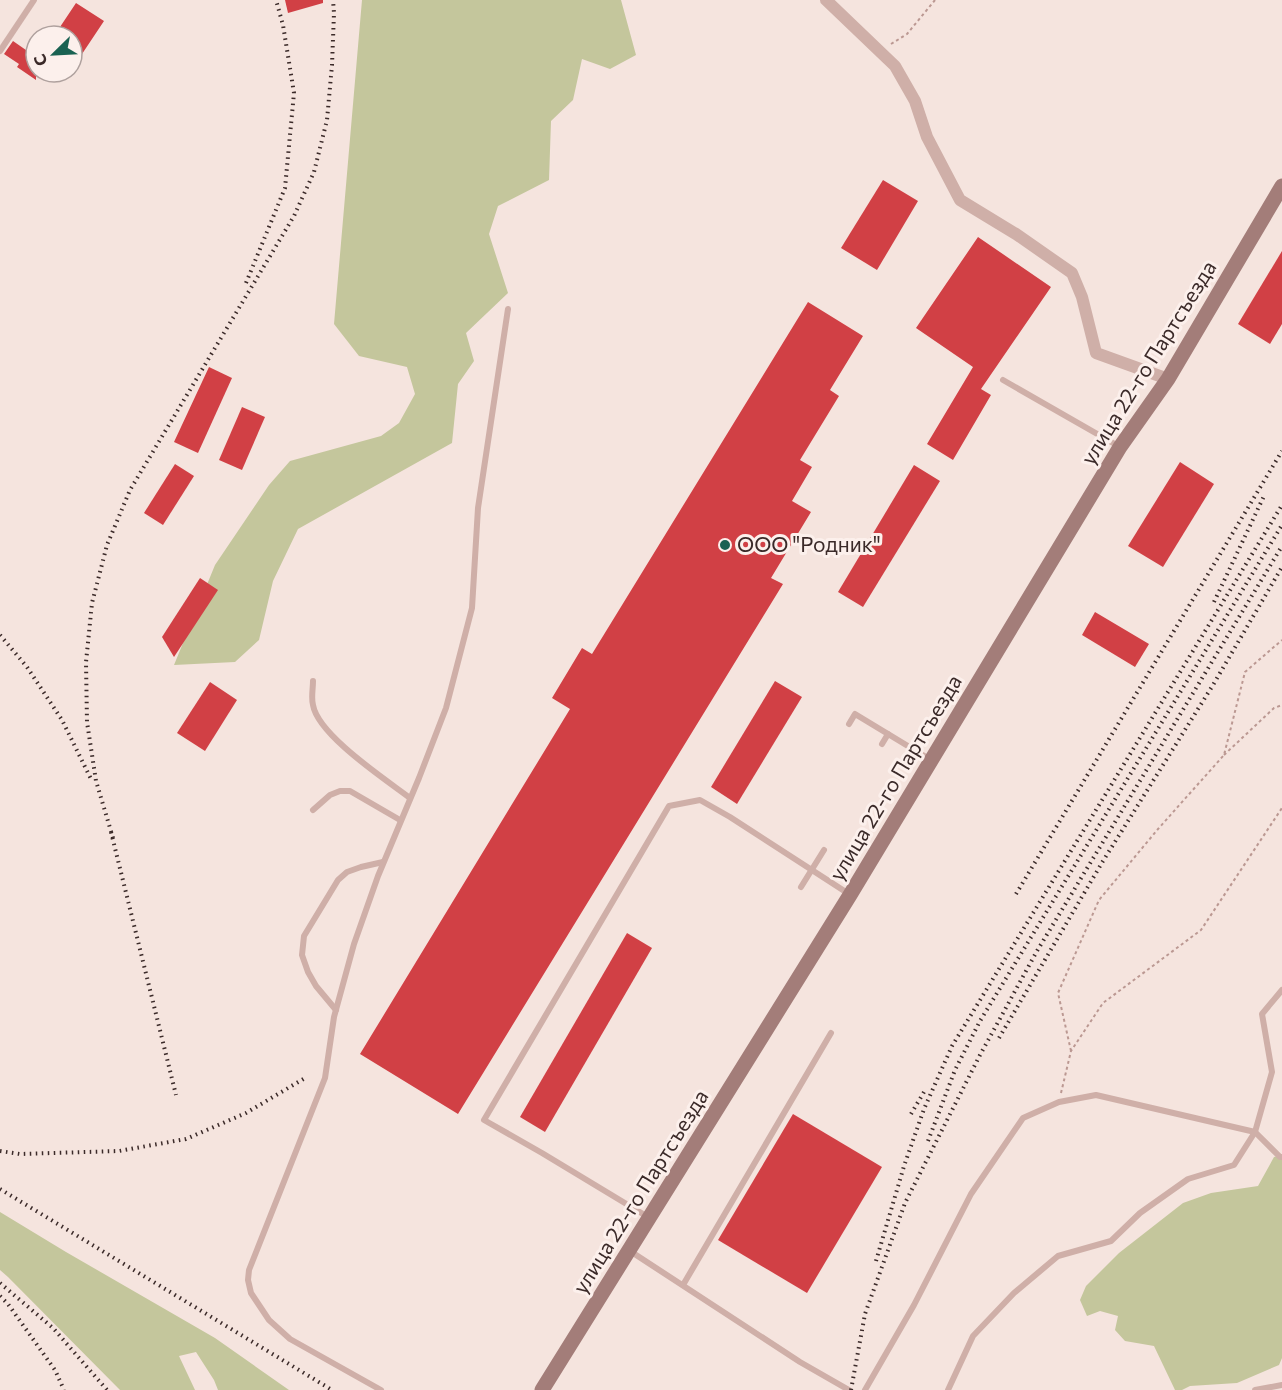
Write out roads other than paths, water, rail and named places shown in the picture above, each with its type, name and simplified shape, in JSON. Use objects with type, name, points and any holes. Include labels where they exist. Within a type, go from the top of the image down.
[{"type":"street","points":[[826,0],[895,66],[915,101],[927,137],[960,200],[1016,234],[1072,273],[1083,297],[1096,353],[1168,379]]},
{"type":"street","name":"улица 22-го Партсъезда","points":[[542,1390],[850,895],[1120,447],[1168,379],[1282,186]]},
{"type":"lane","points":[[0,51],[34,0]]},
{"type":"lane","points":[[381,1390],[290,1339],[269,1320],[251,1293],[248,1280],[249,1270],[325,1078],[336,1010],[354,944],[383,862],[446,708],[472,608],[478,508],[508,309]]},
{"type":"lane","points":[[1003,380],[1120,447]]},
{"type":"lane","points":[[313,681],[313,705],[319,722],[331,736],[410,798]]},
{"type":"lane","points":[[849,724],[855,714],[932,760]]},
{"type":"lane","points":[[882,744],[888,734]]},
{"type":"lane","points":[[313,810],[330,795],[340,791],[350,791],[400,820]]},
{"type":"lane","points":[[650,1218],[484,1120],[669,806],[700,800],[850,895]]},
{"type":"lane","points":[[801,887],[824,850]]},
{"type":"lane","points":[[336,1010],[316,986],[308,972],[302,955],[304,936],[338,880],[347,872],[383,862]]},
{"type":"lane","points":[[948,1390],[974,1336],[1014,1293],[1058,1256],[1111,1241],[1140,1213],[1188,1179],[1234,1165],[1255,1132],[1272,1072],[1262,1014],[1282,990]]},
{"type":"lane","points":[[683,1285],[831,1033]]},
{"type":"lane","points":[[865,1390],[914,1305],[971,1194],[1023,1118],[1059,1102],[1096,1095],[1255,1132],[1282,1157]]},
{"type":"lane","points":[[630,1250],[801,1362],[849,1390]]},
{"type":"lane","points":[[1255,1390],[1282,1385]]},
{"type":"railway","points":[[246,283],[285,188],[294,93],[283,25],[276,0]]},
{"type":"railway","points":[[113,838],[96,781],[87,722],[86,662],[92,603],[107,545],[130,490],[294,216],[314,172],[327,120],[332,65],[333,0]]},
{"type":"railway","points":[[1016,894],[1282,451]]},
{"type":"railway","points":[[1214,602],[1264,496]]},
{"type":"railway","points":[[876,1261],[904,1166],[924,1109],[952,1046],[1282,505]]},
{"type":"railway","points":[[928,1141],[955,1070],[980,1021],[1282,525]]},
{"type":"railway","points":[[851,1390],[865,1314],[905,1203],[980,1055],[1037,951],[1282,546]]},
{"type":"railway","points":[[999,1038],[1103,861],[1213,685],[1282,567]]},
{"type":"railway","points":[[0,635],[27,667],[62,720],[91,779]]},
{"type":"railway","points":[[111,832],[176,1095]]},
{"type":"railway","points":[[0,1151],[20,1154],[119,1151],[186,1139],[246,1113],[305,1078]]},
{"type":"railway","points":[[911,1114],[924,1092]]},
{"type":"railway","points":[[0,1189],[332,1390]]},
{"type":"railway","points":[[0,1283],[53,1328],[107,1390]]},
{"type":"railway","points":[[0,1296],[55,1370],[64,1390]]},
{"type":"place","name":"ООО \"Родник\"","points":[[725,545]]}]
